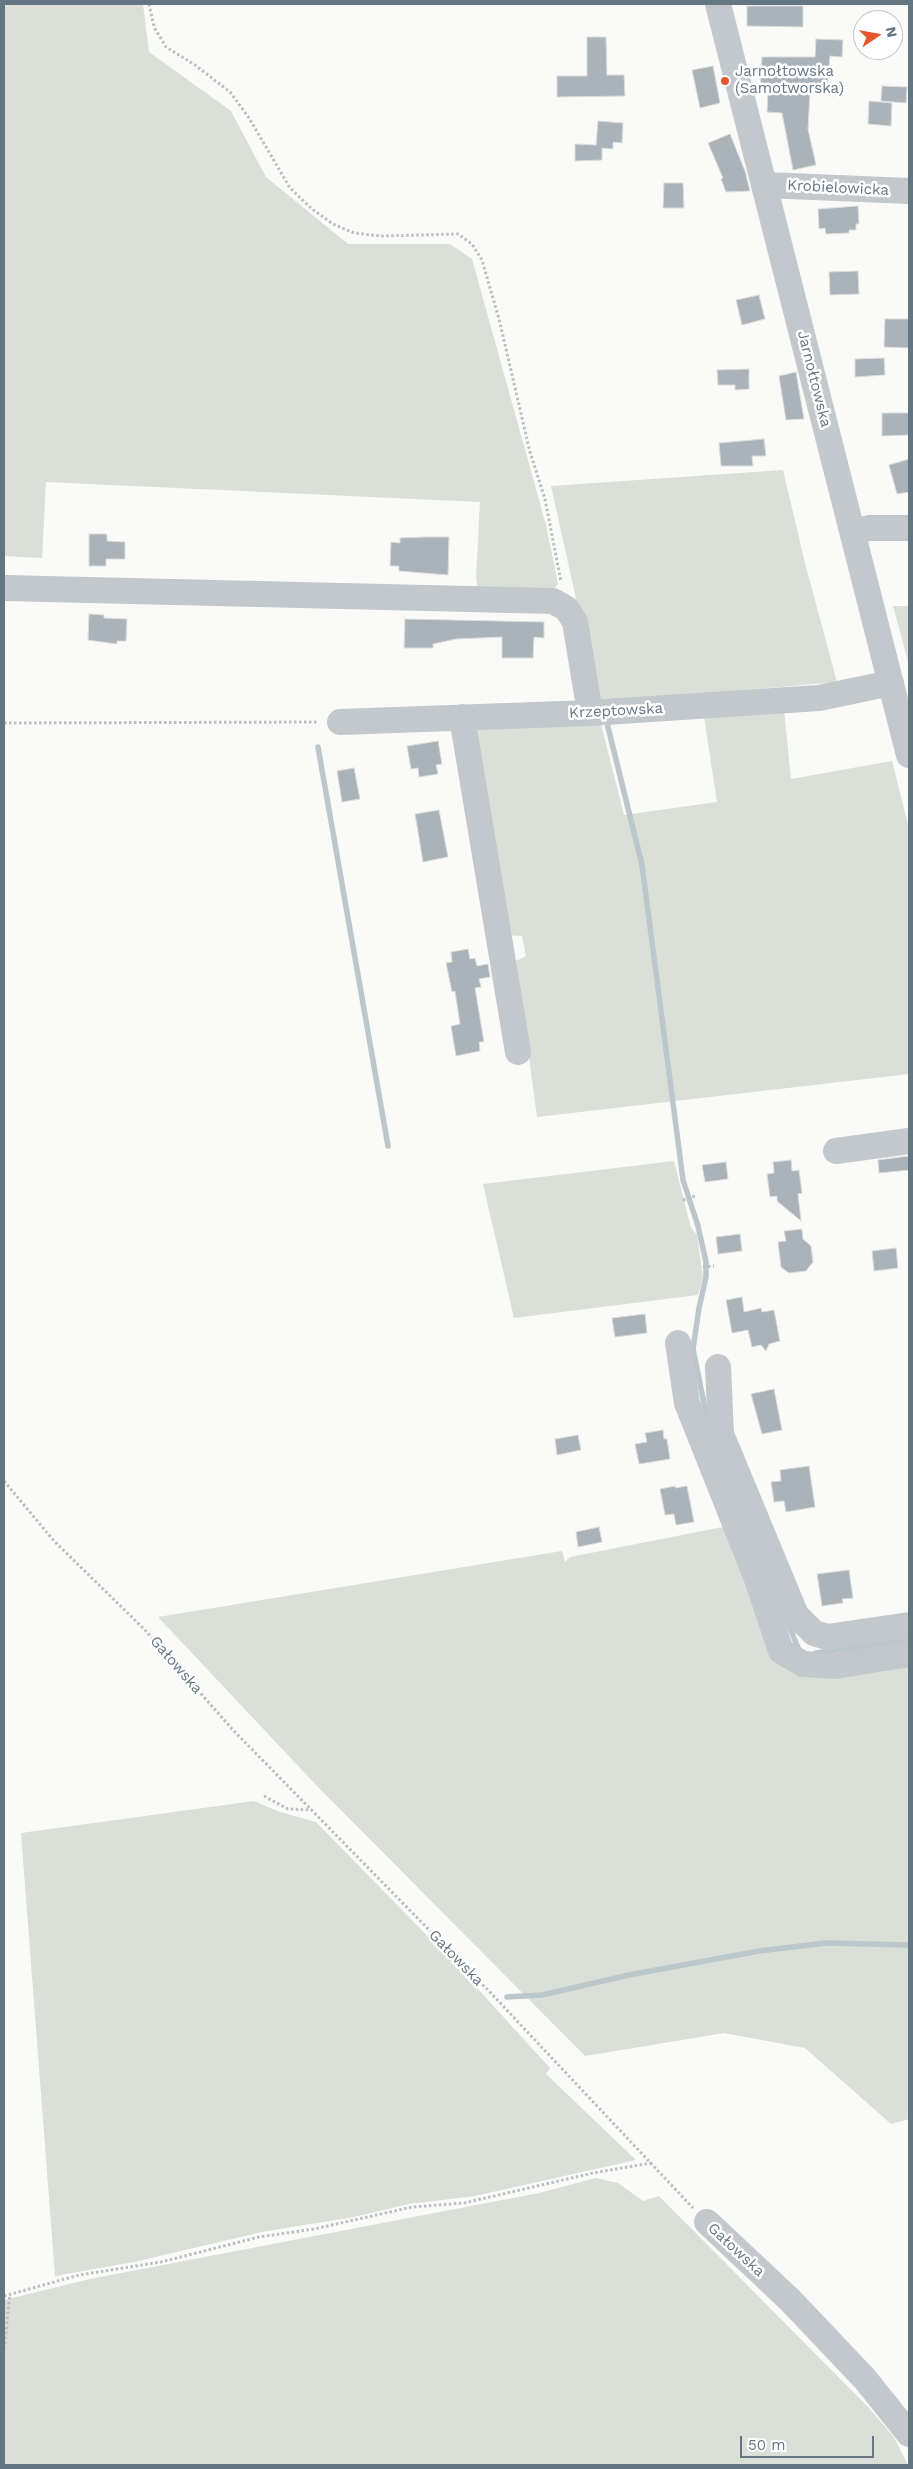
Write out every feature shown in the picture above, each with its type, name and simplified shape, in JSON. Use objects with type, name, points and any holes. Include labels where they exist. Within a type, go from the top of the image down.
[{"type":"street","name":"Jarnołtowska","points":[[718,4],[766,185],[853,532],[898,689],[909,755]]},
{"type":"street","name":"Krobielowicka","points":[[766,185],[909,191]]},
{"type":"street","points":[[853,532],[870,528],[909,528]]},
{"type":"street","points":[[4,588],[553,601],[567,609],[575,622],[590,713]]},
{"type":"street","name":"Krzeptowska","points":[[340,722],[590,713],[819,698],[898,689]]},
{"type":"street","points":[[462,717],[518,1052]]},
{"type":"street","points":[[836,1151],[909,1141]]},
{"type":"street","points":[[678,1343],[687,1403],[711,1437],[796,1615],[814,1633],[827,1637],[909,1625]]},
{"type":"street","points":[[718,1366],[711,1437],[781,1651],[804,1664],[835,1666],[909,1654]]},
{"type":"street","name":"Gałowska","points":[[707,2222],[790,2300],[864,2379],[907,2430]]},
{"type":"path","points":[[149,4],[154,27],[166,47],[230,92],[249,118],[290,188],[312,209],[333,224],[354,233],[381,236],[458,234],[472,244],[482,260],[499,319],[530,452],[545,499],[560,574],[561,592],[559,604]]},
{"type":"path","points":[[4,724],[340,722]]},
{"type":"path","points":[[683,1200],[695,1196]]},
{"type":"path","points":[[703,1267],[714,1266]]},
{"type":"path","name":"Gałowska","points":[[4,1481],[54,1541],[145,1630],[233,1730],[487,1989],[707,2222]]},
{"type":"path","points":[[264,1796],[288,1809],[312,1810]]},
{"type":"path","points":[[4,2296],[79,2275],[161,2262],[259,2237],[314,2229],[412,2207],[464,2203],[594,2173],[652,2163]]},
{"type":"path","points":[[4,2350],[10,2294]]},
{"type":"shaded area","points":[[4,4],[143,4],[149,52],[231,111],[266,177],[348,244],[450,244],[472,259],[546,525],[558,584],[552,591],[478,589],[476,578],[480,502],[46,482],[42,558],[4,556]]},
{"type":"shaded area","points":[[783,470],[805,563],[837,682],[599,703],[551,486]]},
{"type":"shaded area","points":[[893,606],[909,606],[909,665]]},
{"type":"shaded area","points":[[784,710],[791,779],[892,761],[909,829],[909,1074],[537,1117],[516,961],[526,956],[522,936],[506,935],[473,736],[479,728],[600,720],[624,815],[717,802],[704,717]]},
{"type":"shaded area","points":[[674,1161],[691,1228],[697,1235],[703,1277],[698,1295],[514,1318],[483,1184]]},
{"type":"shaded area","points":[[728,1526],[781,1661],[909,1664],[909,2119],[891,2124],[805,2048],[724,2033],[585,2056],[317,1786],[158,1617],[562,1551],[565,1562],[570,1557]]},
{"type":"shaded area","points":[[254,1801],[280,1812],[316,1822],[456,1965],[550,2068],[546,2074],[636,2160],[475,2196],[409,2204],[354,2217],[262,2232],[134,2262],[55,2276],[21,1833]]},
{"type":"shaded area","points":[[596,2178],[618,2183],[643,2201],[659,2196],[869,2408],[894,2437],[908,2465],[4,2465],[4,2300],[90,2279],[539,2193]]},
{"type":"building","points":[[747,6],[803,6],[803,27],[747,26]]},
{"type":"building","points":[[587,37],[606,37],[607,75],[624,75],[625,96],[557,97],[557,76],[587,76]]},
{"type":"building","points":[[816,39],[843,40],[842,57],[830,56],[827,91],[810,92],[808,129],[816,165],[793,170],[782,113],[767,112],[768,91],[760,91],[762,57],[815,57]]},
{"type":"building","points":[[713,66],[720,103],[700,108],[692,70]]},
{"type":"building","points":[[882,86],[907,87],[906,103],[881,101]]},
{"type":"building","points":[[869,101],[892,103],[891,126],[868,124]]},
{"type":"building","points":[[598,121],[623,123],[622,143],[613,142],[613,149],[602,148],[602,160],[575,161],[575,144],[596,145]]},
{"type":"building","points":[[730,134],[745,171],[750,191],[726,192],[721,179],[723,178],[708,143]]},
{"type":"building","points":[[664,183],[683,183],[684,208],[663,208]]},
{"type":"building","points":[[858,206],[859,224],[856,224],[856,230],[849,230],[849,233],[826,234],[825,228],[819,229],[818,209]]},
{"type":"building","points":[[858,271],[859,294],[830,295],[829,272]]},
{"type":"building","points":[[759,295],[765,319],[742,325],[736,300]]},
{"type":"building","points":[[885,319],[909,319],[909,348],[884,347]]},
{"type":"building","points":[[884,358],[885,375],[855,377],[855,359]]},
{"type":"building","points":[[749,369],[749,389],[735,390],[735,385],[718,385],[717,370]]},
{"type":"building","points":[[796,372],[804,419],[786,420],[779,376]]},
{"type":"building","points":[[882,413],[909,413],[909,435],[882,436]]},
{"type":"building","points":[[764,439],[766,456],[752,456],[753,466],[721,466],[719,443]]},
{"type":"building","points":[[909,459],[909,492],[897,494],[889,465]]},
{"type":"building","points":[[89,534],[107,534],[107,541],[125,542],[125,559],[106,559],[106,566],[89,566]]},
{"type":"building","points":[[449,537],[448,575],[399,571],[399,566],[390,566],[391,542],[400,543],[400,538]]},
{"type":"building","points":[[89,614],[104,615],[104,618],[127,619],[126,641],[117,641],[117,644],[88,640]]},
{"type":"building","points":[[405,619],[544,622],[544,638],[534,637],[533,658],[502,658],[502,637],[456,639],[433,644],[433,648],[404,648]]},
{"type":"building","points":[[438,741],[442,764],[436,765],[438,774],[419,777],[418,768],[411,769],[407,746]]},
{"type":"building","points":[[354,768],[360,799],[342,802],[337,771]]},
{"type":"building","points":[[439,810],[448,857],[423,862],[415,814]]},
{"type":"building","points":[[468,949],[470,959],[475,958],[477,966],[488,964],[490,977],[479,979],[481,987],[475,988],[484,1042],[479,1042],[480,1051],[456,1056],[451,1026],[460,1024],[455,991],[452,992],[446,963],[452,962],[451,952]]},
{"type":"building","points":[[909,1156],[909,1170],[879,1173],[878,1160]]},
{"type":"building","points":[[791,1160],[792,1171],[799,1170],[802,1193],[798,1194],[801,1221],[777,1201],[777,1196],[770,1197],[767,1174],[774,1173],[773,1162]]},
{"type":"building","points":[[726,1162],[728,1179],[705,1182],[702,1165]]},
{"type":"building","points":[[802,1229],[803,1239],[811,1246],[813,1262],[806,1271],[789,1273],[781,1267],[778,1242],[786,1241],[784,1231]]},
{"type":"building","points":[[740,1234],[742,1251],[718,1254],[716,1237]]},
{"type":"building","points":[[896,1248],[898,1268],[874,1271],[872,1251]]},
{"type":"building","points":[[742,1297],[744,1312],[761,1308],[762,1312],[774,1310],[780,1341],[769,1344],[766,1351],[761,1345],[752,1347],[748,1330],[732,1333],[726,1300]]},
{"type":"building","points":[[645,1314],[647,1333],[615,1337],[612,1318]]},
{"type":"building","points":[[774,1389],[782,1430],[762,1434],[751,1394]]},
{"type":"building","points":[[663,1430],[664,1439],[667,1439],[670,1459],[639,1464],[635,1444],[647,1442],[645,1433]]},
{"type":"building","points":[[578,1435],[581,1450],[557,1455],[555,1439]]},
{"type":"building","points":[[809,1466],[815,1507],[786,1512],[784,1501],[774,1502],[771,1482],[781,1481],[780,1470]]},
{"type":"building","points":[[675,1486],[675,1488],[687,1486],[694,1522],[676,1525],[674,1514],[665,1515],[660,1489]]},
{"type":"building","points":[[599,1527],[602,1542],[578,1547],[576,1532]]},
{"type":"building","points":[[849,1570],[853,1598],[842,1599],[843,1603],[822,1606],[817,1574]]},
{"type":"waterway","points":[[607,723],[642,865],[683,1180],[698,1226],[706,1262],[706,1277],[693,1349],[708,1423]]},
{"type":"waterway","points":[[318,747],[388,1146]]},
{"type":"waterway","points":[[787,1621],[799,1650]]},
{"type":"waterway","points":[[816,1653],[909,1640]]},
{"type":"waterway","points":[[507,1997],[542,1995],[629,1975],[759,1951],[826,1943],[909,1945]]},
{"type":"place","name":"Jarnołtowska (Samotworska)","points":[[725,81]]}]
